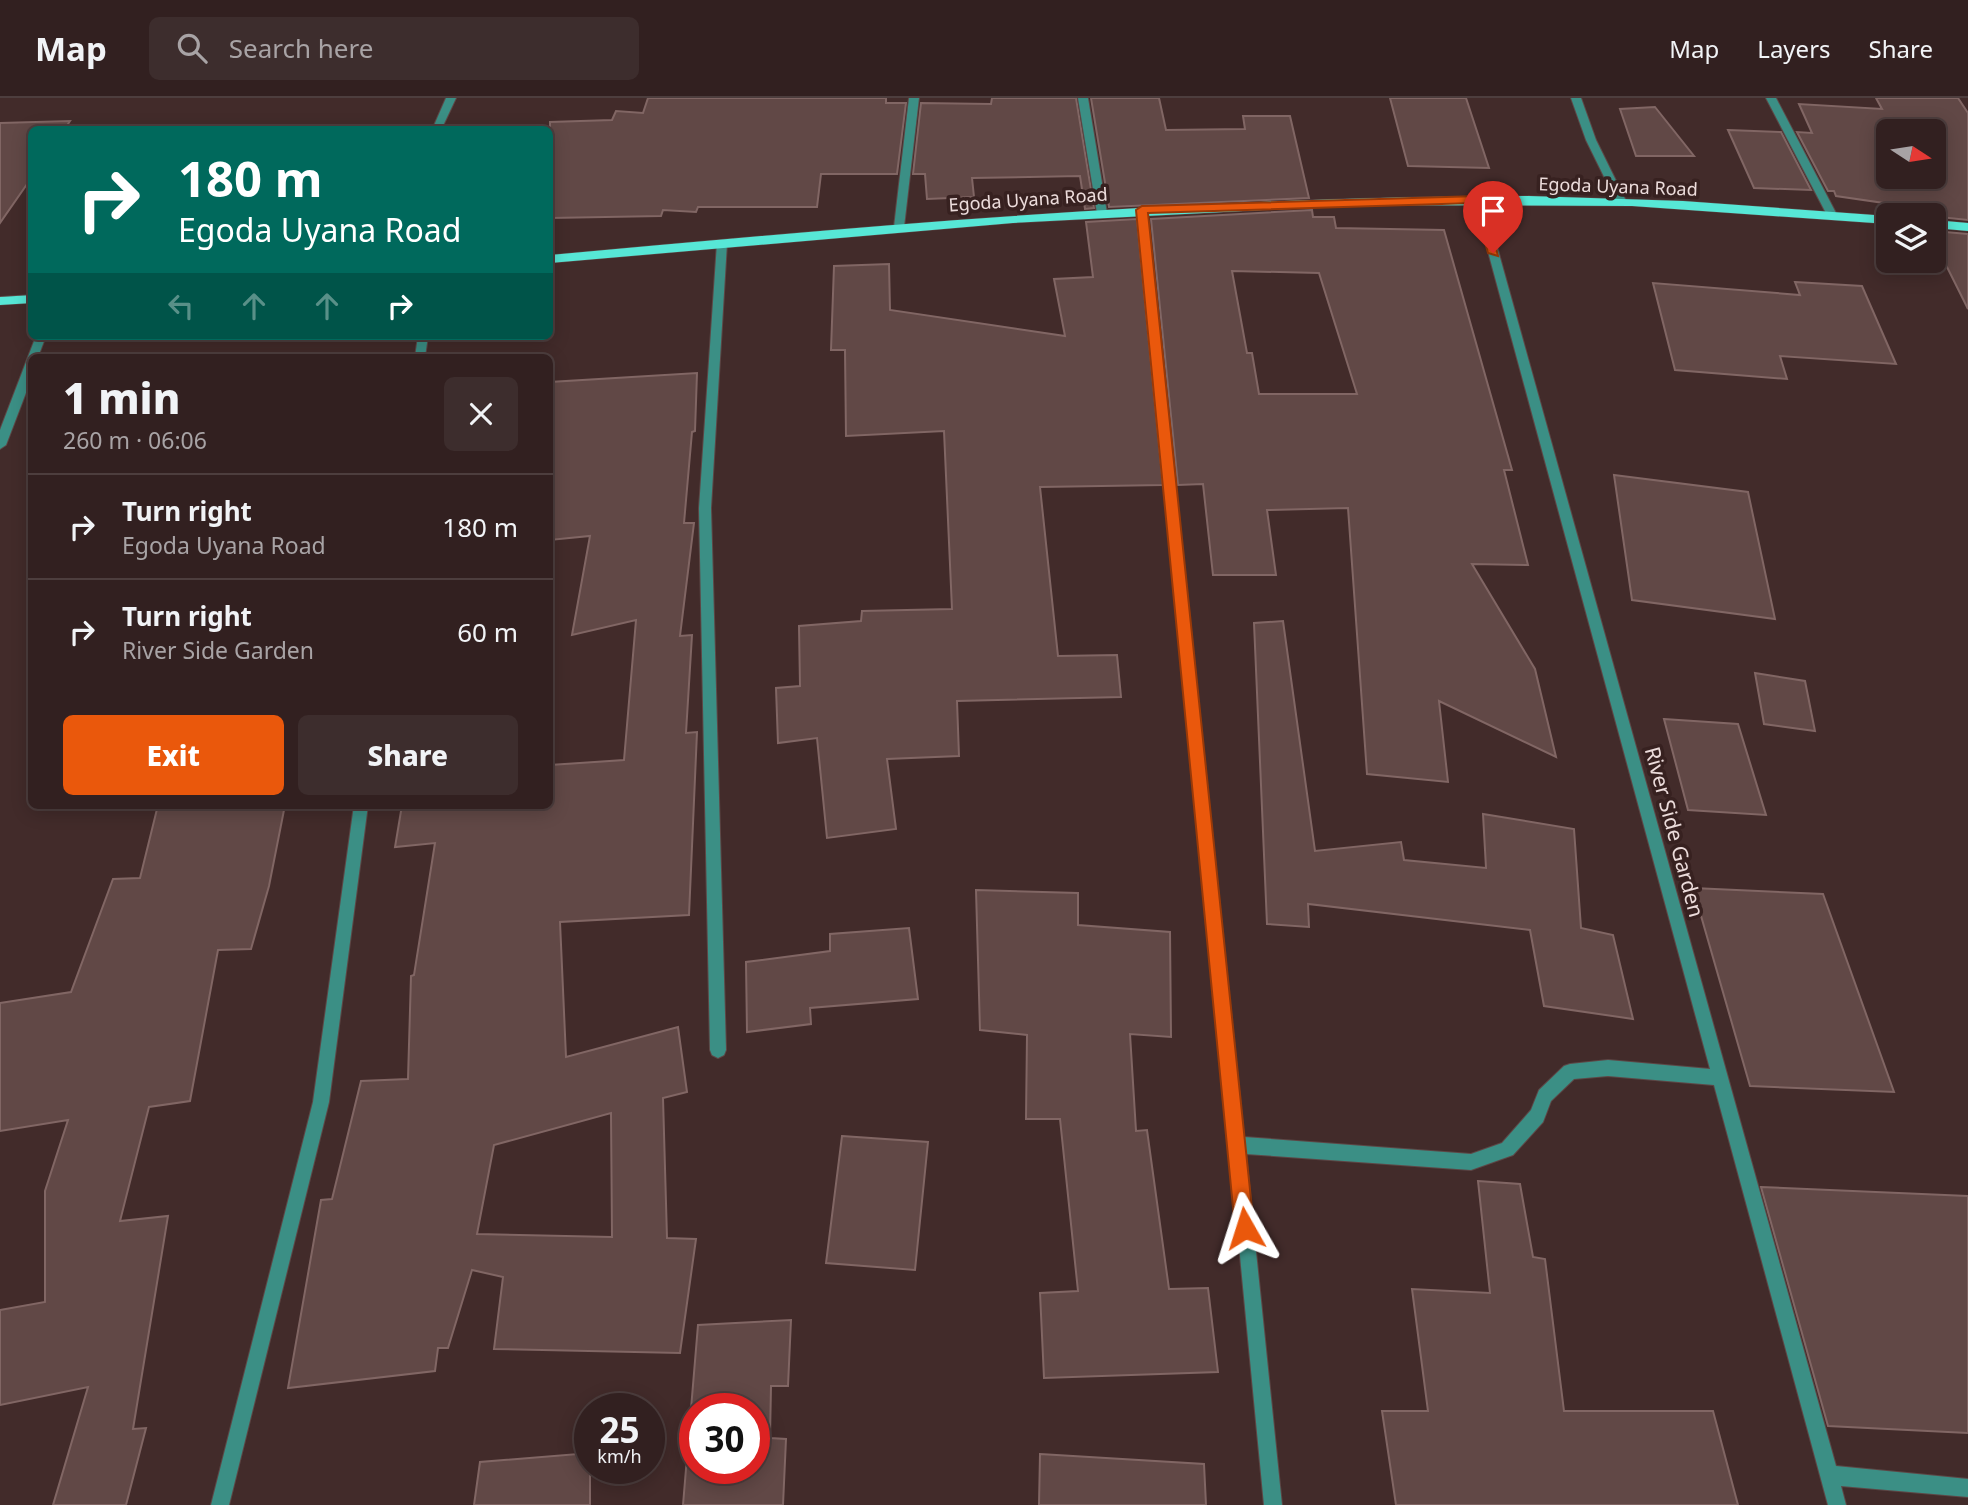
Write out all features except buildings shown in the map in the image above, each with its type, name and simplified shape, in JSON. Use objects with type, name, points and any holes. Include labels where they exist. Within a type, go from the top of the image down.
[{"type":"main road","name":"Egoda Uyana Road","points":[[553,260],[899,227],[1142,210],[1479,200],[1622,203],[1876,219]]},
{"type":"main road","points":[[1946,225],[1968,227]]},
{"type":"main road","points":[[0,301],[28,299]]},
{"type":"street","points":[[438,126],[451,98]]},
{"type":"street","points":[[899,227],[914,98]]},
{"type":"street","points":[[1083,98],[1102,213]]},
{"type":"street","points":[[1576,98],[1591,140],[1622,203]]},
{"type":"street","points":[[1771,98],[1832,215]]},
{"type":"street","name":"River Side Garden","points":[[1479,200],[1837,1505]]},
{"type":"street","points":[[1142,210],[1273,1505]]},
{"type":"street","points":[[718,1050],[705,508],[722,243]]},
{"type":"street","points":[[0,445],[28,370]]},
{"type":"street","points":[[220,1505],[321,1102],[359,809]]},
{"type":"street","points":[[1236,1145],[1471,1162],[1507,1149],[1537,1116],[1545,1096],[1570,1072],[1608,1069],[1719,1078]]},
{"type":"street","points":[[1829,1475],[1968,1488]]},
{"type":"route","points":[[1245,1228],[1142,210],[1479,200],[1493,253]]}]
